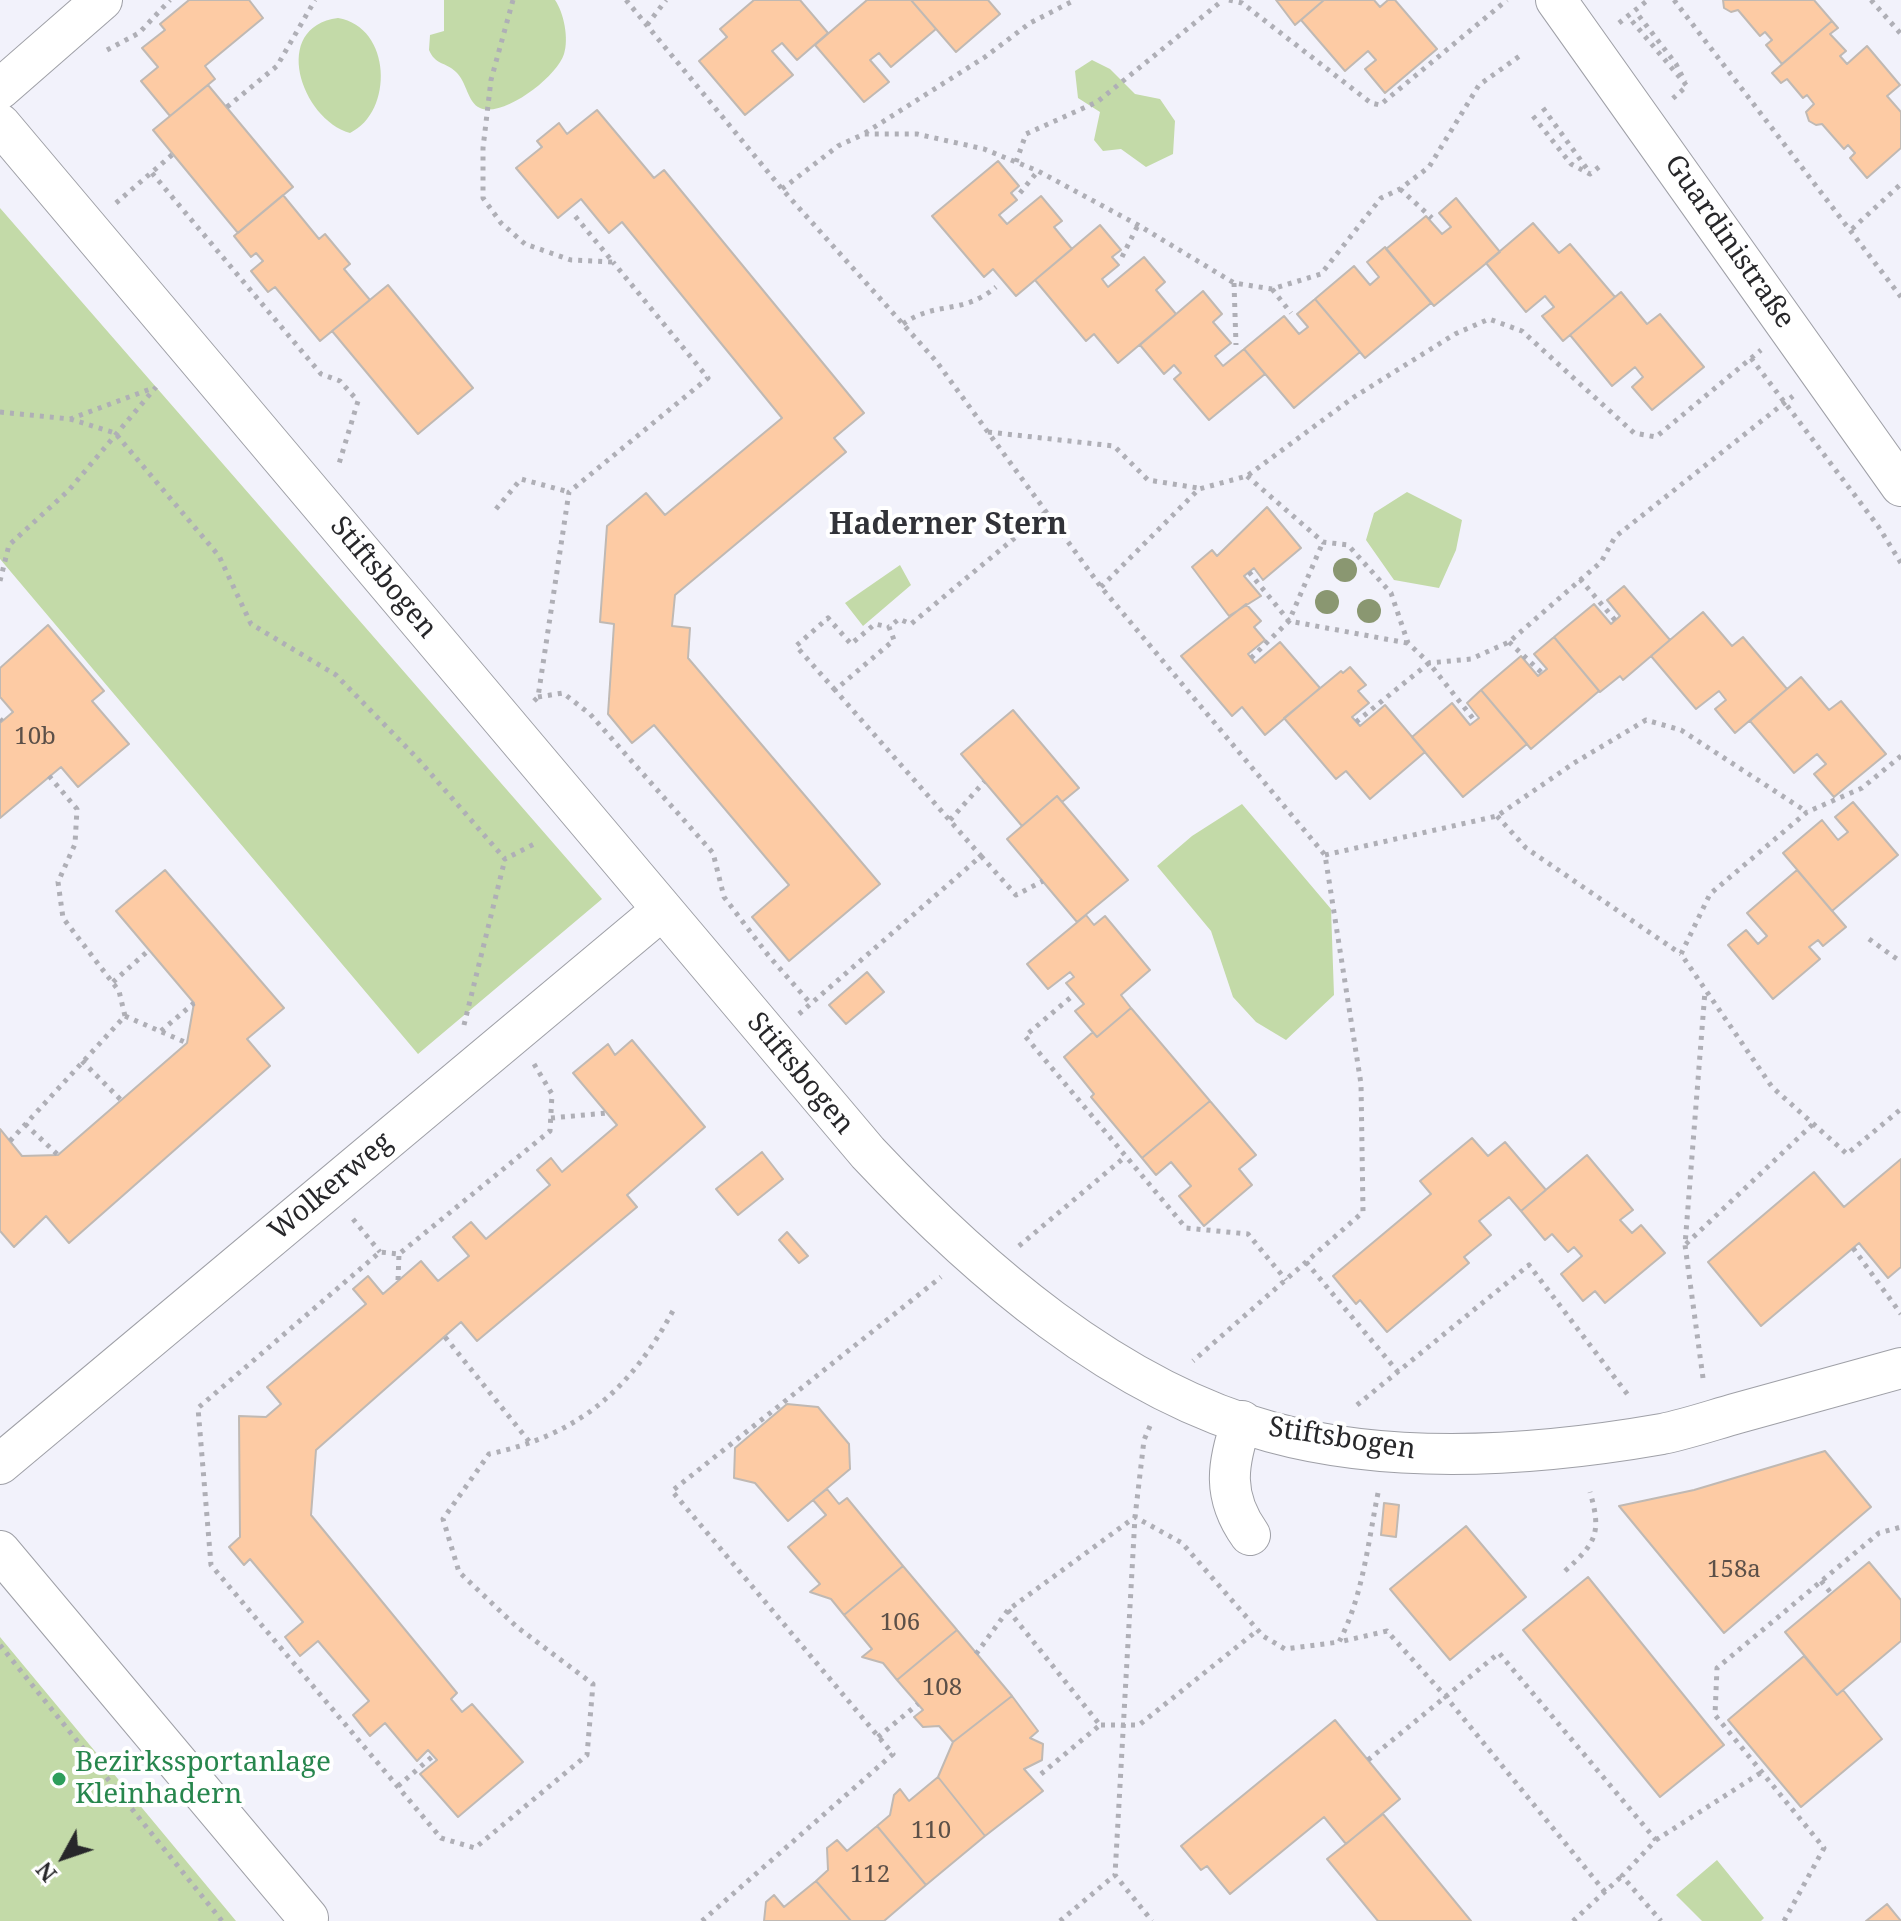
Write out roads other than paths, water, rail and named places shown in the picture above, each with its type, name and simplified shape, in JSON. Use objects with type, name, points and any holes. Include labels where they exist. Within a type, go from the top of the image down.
[{"type":"street","points":[[0,89],[102,0]]},
{"type":"street","name":"Guardinistraße","points":[[1556,0],[1901,486]]},
{"type":"street","name":"Stiftsbogen","points":[[0,124],[868,1153],[970,1254],[1097,1350],[1168,1393],[1250,1424],[1388,1452],[1507,1454],[1663,1433],[1901,1368]]},
{"type":"street","name":"Wolkerweg","points":[[0,1464],[662,910]]},
{"type":"street","points":[[1250,1424],[1244,1478],[1255,1530]]},
{"type":"street","points":[[0,1551],[308,1918],[306,1921]]},
{"type":"place","name":"Bezirkssportanlage Kleinhadern","points":[[59,1779]]},
{"type":"district","name":"Haderner Stern","points":[[948,525]]}]
